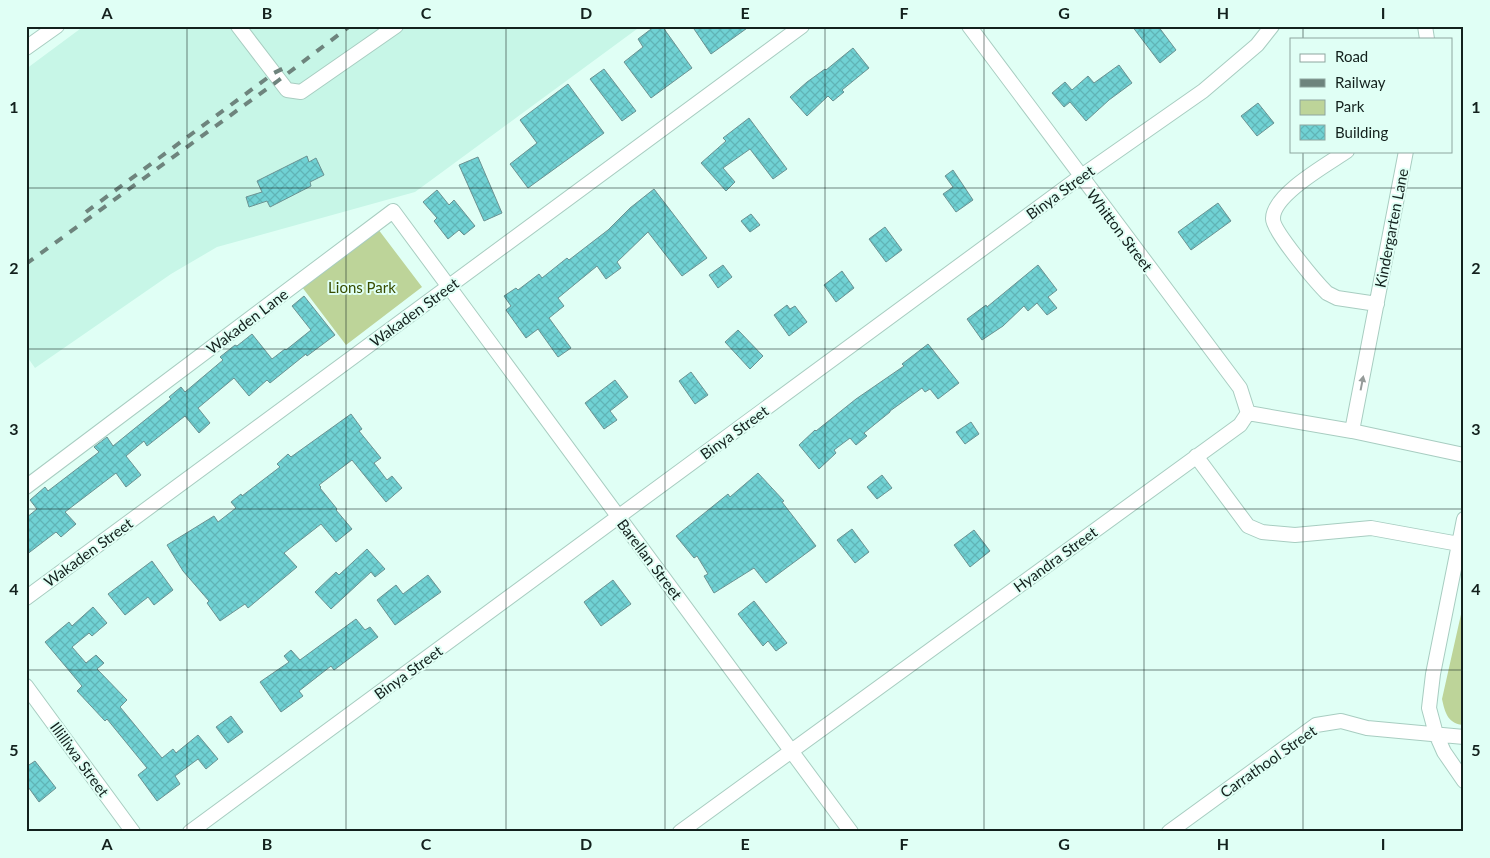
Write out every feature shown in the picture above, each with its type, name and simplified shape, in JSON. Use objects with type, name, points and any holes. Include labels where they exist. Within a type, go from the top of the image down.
[{"type":"street","points":[[26,48],[57,26]]},
{"type":"street","points":[[238,26],[286,90],[301,92],[396,26]]},
{"type":"street","name":"Wakaden Street","points":[[26,598],[802,26]]},
{"type":"street","name":"Whitton Street","points":[[969,26],[1080,177],[1240,388],[1248,413]]},
{"type":"street","name":"Binya Street","points":[[190,832],[1080,177],[1210,85],[1257,46],[1272,26]]},
{"type":"street","name":"Kindergarten Lane","points":[[1346,152],[1286,193],[1276,206],[1273,220],[1280,234],[1327,293],[1337,298],[1377,304]]},
{"type":"street","name":"Kindergarten Lane","points":[[1352,431],[1406,152]]},
{"type":"street","name":"Wakaden Lane","points":[[26,487],[393,211],[448,286]]},
{"type":"street","name":"Barellan Street","points":[[448,286],[792,750],[850,832]]},
{"type":"street","points":[[1248,413],[1352,431],[1464,455]]},
{"type":"street","name":"Hyandra Street","points":[[680,832],[1240,425],[1248,413]]},
{"type":"street","points":[[1196,456],[1248,526],[1262,532],[1295,535],[1371,528],[1459,544]]},
{"type":"street","points":[[1464,519],[1433,674],[1429,708],[1436,734],[1444,752],[1464,781]]},
{"type":"street","name":"Illilliwa Street","points":[[26,686],[133,832]]},
{"type":"street","name":"Carrathool Street","points":[[1169,832],[1316,725],[1341,721],[1368,728],[1464,737]]},
{"type":"shaded area","points":[[84,26],[641,26],[415,192],[217,247],[171,274],[35,368],[28,358],[26,359],[26,69]]},
{"type":"green space","name":"Lions Park","points":[[378,229],[422,287],[346,345],[302,287]]},
{"type":"green space","points":[[1464,601],[1464,725],[1454,722],[1448,717],[1442,699]]},
{"type":"building","points":[[655,26],[662,26],[692,68],[651,98],[624,62],[643,47],[638,39]]},
{"type":"building","points":[[692,26],[750,26],[711,54]]},
{"type":"building","points":[[1132,26],[1158,26],[1176,50],[1160,63]]},
{"type":"building","points":[[853,48],[869,68],[842,90],[844,92],[833,101],[828,96],[807,116],[790,97]]},
{"type":"building","points":[[1119,65],[1132,83],[1109,100],[1086,121],[1070,102],[1064,107],[1052,93],[1065,82],[1072,90],[1088,76],[1094,83]]},
{"type":"building","points":[[604,69],[636,111],[622,121],[590,79]]},
{"type":"building","points":[[568,84],[604,133],[528,188],[510,164],[537,143],[520,120]]},
{"type":"building","points":[[1258,103],[1274,123],[1257,136],[1241,116]]},
{"type":"building","points":[[749,118],[787,169],[773,179],[750,149],[723,168],[735,182],[726,191],[701,163],[726,141],[723,138]]},
{"type":"building","points":[[307,156],[309,162],[316,158],[324,175],[310,182],[311,186],[270,207],[267,201],[249,207],[246,197],[262,192],[257,181]]},
{"type":"building","points":[[478,157],[502,213],[484,221],[459,165]]},
{"type":"building","points":[[953,170],[973,200],[956,212],[943,194],[953,187],[945,176]]},
{"type":"building","points":[[654,189],[707,258],[682,276],[648,232],[617,262],[621,268],[606,279],[597,266],[558,298],[564,306],[549,318],[571,348],[558,357],[538,329],[526,338],[506,310],[511,306],[504,296],[516,288],[518,290],[539,274],[542,278],[567,258],[569,260],[608,230],[630,208]]},
{"type":"building","points":[[437,190],[449,205],[454,200],[475,226],[464,235],[459,230],[448,239],[434,221],[437,218],[423,202]]},
{"type":"building","points":[[1218,203],[1231,221],[1191,250],[1178,232]]},
{"type":"building","points":[[751,214],[760,225],[750,232],[741,221]]},
{"type":"building","points":[[885,227],[902,250],[886,262],[869,239]]},
{"type":"building","points":[[723,265],[732,277],[718,288],[709,275]]},
{"type":"building","points":[[1038,265],[1057,290],[1048,297],[1057,308],[1047,315],[1037,303],[1028,311],[1024,306],[1003,326],[982,340],[967,319],[986,305],[987,307]]},
{"type":"building","points":[[842,271],[854,288],[836,302],[824,285]]},
{"type":"building","points":[[304,296],[335,335],[307,356],[306,354],[270,383],[267,380],[249,396],[234,378],[198,408],[210,423],[199,433],[185,416],[147,446],[144,441],[126,456],[141,475],[126,487],[116,473],[65,512],[76,524],[61,537],[56,532],[26,555],[26,518],[37,509],[30,500],[45,487],[48,491],[99,452],[94,447],[107,437],[113,446],[171,399],[169,397],[181,387],[185,392],[223,360],[220,357],[252,334],[272,359],[286,350],[311,330],[292,306]]},
{"type":"building","points":[[787,305],[790,309],[795,306],[807,322],[789,336],[774,315]]},
{"type":"building","points":[[738,330],[763,356],[750,369],[725,342]]},
{"type":"building","points":[[928,344],[959,383],[938,399],[930,389],[925,392],[922,388],[864,433],[867,436],[856,445],[850,438],[834,450],[836,453],[819,469],[799,445],[815,430],[856,399],[904,366],[902,364]]},
{"type":"building","points":[[691,372],[708,395],[695,404],[679,381]]},
{"type":"building","points":[[615,380],[628,397],[610,411],[617,420],[604,429],[585,403]]},
{"type":"building","points":[[351,414],[362,429],[359,431],[381,458],[374,463],[387,480],[392,476],[402,488],[386,502],[352,460],[319,485],[352,529],[336,542],[321,524],[284,553],[297,567],[248,608],[245,604],[220,621],[207,603],[209,601],[183,571],[167,545],[214,516],[218,522],[236,508],[231,502],[241,494],[242,496],[280,467],[277,464],[288,454],[291,457]]},
{"type":"building","points":[[971,422],[979,434],[965,444],[956,432]]},
{"type":"building","points":[[758,473],[784,501],[782,502],[816,546],[766,583],[754,568],[714,593],[704,576],[708,574],[697,556],[694,558],[676,536],[728,494],[730,497]]},
{"type":"building","points":[[882,475],[892,488],[877,499],[867,487]]},
{"type":"building","points":[[852,529],[869,552],[855,563],[837,540]]},
{"type":"building","points":[[974,530],[990,551],[970,567],[954,545]]},
{"type":"building","points":[[367,549],[385,569],[375,577],[371,572],[331,609],[315,592],[336,572],[339,575]]},
{"type":"building","points":[[152,561],[173,590],[154,605],[148,597],[125,615],[108,594]]},
{"type":"building","points":[[428,575],[441,592],[395,625],[377,600],[396,585],[403,594]]},
{"type":"building","points":[[613,580],[631,604],[601,626],[584,602]]},
{"type":"building","points":[[754,601],[787,643],[776,651],[768,641],[763,646],[738,614]]},
{"type":"building","points":[[93,607],[107,623],[92,636],[89,633],[72,647],[86,663],[96,655],[104,663],[97,669],[127,700],[120,707],[162,758],[173,749],[176,753],[198,735],[218,759],[206,769],[198,759],[175,776],[180,784],[157,801],[138,775],[147,768],[107,719],[105,721],[77,691],[82,686],[45,642],[69,622],[72,626]]},
{"type":"building","points":[[356,619],[365,630],[370,627],[378,637],[334,670],[331,666],[299,691],[303,696],[281,712],[260,682],[289,662],[284,656],[291,650],[300,660]]},
{"type":"building","points":[[231,716],[243,732],[228,743],[216,727]]},
{"type":"building","points":[[35,761],[56,788],[39,802],[26,784],[26,767]]},
{"type":"railway","points":[[26,264],[350,26]]},
{"type":"railway","points":[[86,212],[274,73],[290,65]]}]
